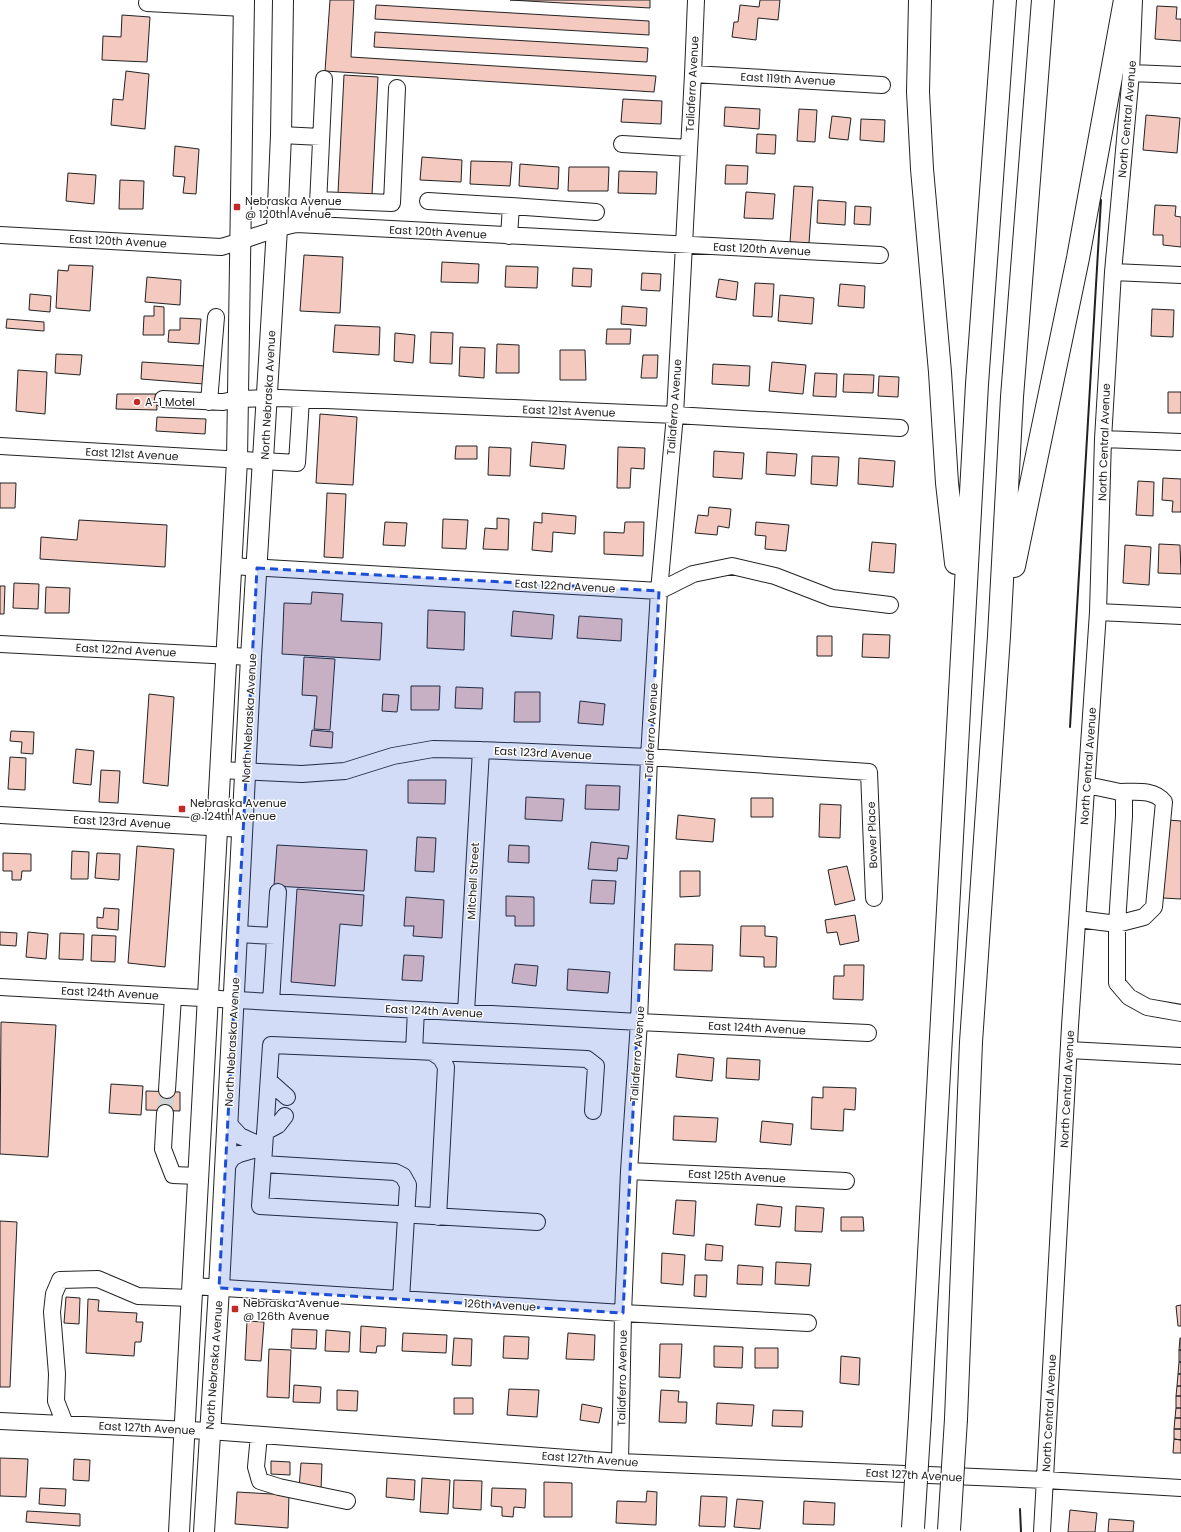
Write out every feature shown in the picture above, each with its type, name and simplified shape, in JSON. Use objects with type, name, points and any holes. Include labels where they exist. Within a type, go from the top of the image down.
[{"type":"highway","points":[[920,0],[918,92],[922,169],[940,372],[947,483],[963,620]]},
{"type":"highway","points":[[913,1530],[977,384],[1005,0]]},
{"type":"highway","points":[[949,1531],[956,1419],[971,1042],[999,636],[1012,398],[1043,0]]},
{"type":"highway","points":[[999,636],[1074,281],[1125,0]]},
{"type":"main road","name":"North Nebraska Avenue","points":[[204,1532],[209,1431],[219,1288],[252,656],[277,228],[281,135],[283,0]]},
{"type":"main road","points":[[179,1532],[237,460],[244,4]]},
{"type":"street","name":"Taliaferro Avenue","points":[[620,1462],[623,1313],[629,1172],[640,1022],[649,757],[659,592],[675,415],[696,0]]},
{"type":"street","name":"North Central Avenue","points":[[1042,1532],[1069,1050],[1098,612],[1103,439],[1113,272],[1132,73],[1134,0]]},
{"type":"street","points":[[147,3],[244,4]]},
{"type":"street","points":[[1132,73],[1181,75]]},
{"type":"street","name":"East 119th Avenue","points":[[693,74],[882,85]]},
{"type":"street","points":[[317,225],[324,78]]},
{"type":"street","points":[[318,200],[392,203],[397,88]]},
{"type":"street","points":[[281,135],[321,137]]},
{"type":"street","points":[[622,144],[689,148]]},
{"type":"street","points":[[350,227],[351,201]]},
{"type":"street","points":[[428,201],[596,212]]},
{"type":"street","points":[[509,236],[511,206]]},
{"type":"street","name":"East 120th Avenue","points":[[0,236],[221,247],[240,242],[277,228],[297,224],[683,246],[880,255]]},
{"type":"street","points":[[1113,272],[1181,275]]},
{"type":"street","points":[[209,402],[216,317]]},
{"type":"street","name":"East 121st Avenue","points":[[162,399],[223,402],[238,399],[301,399],[675,415],[900,428]]},
{"type":"street","name":"East 121st Avenue","points":[[0,446],[297,463],[301,399]]},
{"type":"street","points":[[1103,439],[1181,442]]},
{"type":"street","name":"East 122nd Avenue","points":[[231,566],[659,592]]},
{"type":"street","points":[[659,592],[693,574],[732,566],[775,576],[832,598],[890,605]]},
{"type":"street","points":[[1098,612],[1181,616]]},
{"type":"street","name":"East 122nd Avenue","points":[[0,644],[252,656]]},
{"type":"street","name":"East 123rd Avenue","points":[[220,770],[302,774],[345,771],[393,756],[426,750],[481,750],[649,757],[869,772]]},
{"type":"street","name":"Mitchell Street","points":[[466,1012],[481,750]]},
{"type":"street","name":"Bower Place","points":[[869,772],[874,898]]},
{"type":"street","points":[[1078,919],[1117,924],[1144,917],[1154,907],[1164,802],[1159,795],[1120,792],[1087,785]]},
{"type":"street","points":[[1120,792],[1124,798],[1124,816],[1117,924],[1116,983],[1129,998],[1147,1007],[1181,1012]]},
{"type":"street","name":"East 123rd Avenue","points":[[0,815],[243,829]]},
{"type":"street","points":[[271,1002],[278,892]]},
{"type":"street","points":[[237,934],[275,936]]},
{"type":"street","name":"East 124th Avenue","points":[[0,987],[868,1033]]},
{"type":"street","points":[[167,1090],[173,997]]},
{"type":"street","points":[[414,1051],[416,1010]]},
{"type":"street","points":[[537,1222],[260,1206],[271,1045],[587,1059],[596,1066],[593,1111]]},
{"type":"street","points":[[1069,1050],[1181,1056]]},
{"type":"street","points":[[432,1052],[441,1058],[446,1067],[438,1217]]},
{"type":"street","points":[[269,1081],[287,1097]]},
{"type":"street","points":[[165,1113],[163,1148],[173,1175],[198,1176]]},
{"type":"street","points":[[225,1169],[232,1158],[265,1140],[285,1116]]},
{"type":"street","points":[[228,1123],[240,1136],[265,1140]]},
{"type":"street","points":[[263,1164],[395,1172],[402,1176],[408,1185],[401,1299]]},
{"type":"street","name":"East 125th Avenue","points":[[629,1172],[846,1181]]},
{"type":"street","name":"126th Avenue","points":[[65,1424],[56,1401],[57,1374],[52,1312],[54,1294],[60,1280],[98,1279],[138,1296],[192,1292],[219,1288],[808,1323]]},
{"type":"street","name":"East 127th Avenue","points":[[0,1421],[209,1431],[620,1462],[1045,1480],[1181,1488]]},
{"type":"street","points":[[259,1435],[256,1467],[260,1481],[279,1487],[348,1501]]},
{"type":"highlighted area","points":[[257,568],[659,591],[623,1313],[219,1288]]},
{"type":"building","points":[[330,0],[354,0],[351,57],[656,76],[654,92],[325,71]]},
{"type":"building","points":[[510,0],[650,0],[650,8]]},
{"type":"building","points":[[760,0],[780,0],[778,20],[758,18],[756,40],[732,37],[734,22],[738,22],[740,5],[759,7]]},
{"type":"building","points":[[376,5],[649,21],[649,35],[375,19]]},
{"type":"building","points":[[1157,6],[1177,7],[1176,19],[1181,19],[1181,41],[1155,39]]},
{"type":"building","points":[[122,15],[150,17],[147,62],[102,60],[103,36],[121,37]]},
{"type":"building","points":[[375,32],[648,48],[647,62],[374,47]]},
{"type":"building","points":[[126,71],[149,74],[145,129],[111,125],[113,99],[123,100]]},
{"type":"building","points":[[344,75],[378,77],[372,195],[338,193]]},
{"type":"building","points":[[623,99],[662,101],[661,124],[621,122]]},
{"type":"building","points":[[725,107],[760,109],[759,129],[724,126]]},
{"type":"building","points":[[799,109],[817,110],[815,142],[797,141]]},
{"type":"building","points":[[1146,115],[1180,118],[1177,153],[1143,150]]},
{"type":"building","points":[[832,116],[851,118],[848,140],[829,138]]},
{"type":"building","points":[[861,119],[885,120],[884,142],[860,140]]},
{"type":"building","points":[[757,134],[776,135],[775,154],[756,153]]},
{"type":"building","points":[[175,146],[199,149],[196,194],[183,193],[185,177],[173,176]]},
{"type":"building","points":[[422,157],[462,160],[461,182],[420,180]]},
{"type":"building","points":[[471,161],[512,162],[510,186],[470,184]]},
{"type":"building","points":[[520,164],[559,167],[558,189],[519,186]]},
{"type":"building","points":[[726,165],[748,166],[747,184],[725,184]]},
{"type":"building","points":[[569,167],[609,167],[608,191],[568,191]]},
{"type":"building","points":[[619,171],[657,172],[656,194],[618,193]]},
{"type":"building","points":[[68,173],[96,175],[94,204],[66,201]]},
{"type":"building","points":[[120,180],[144,181],[143,209],[119,209]]},
{"type":"building","points":[[794,186],[813,187],[809,243],[790,242]]},
{"type":"building","points":[[746,192],[775,194],[773,219],[744,218]]},
{"type":"building","points":[[818,200],[846,202],[845,225],[817,223]]},
{"type":"building","points":[[1155,205],[1176,206],[1175,216],[1181,217],[1181,247],[1163,245],[1163,235],[1153,235]]},
{"type":"building","points":[[855,206],[871,207],[870,225],[854,224]]},
{"type":"building","points":[[304,255],[343,257],[340,313],[300,311]]},
{"type":"building","points":[[442,262],[479,264],[478,283],[441,282]]},
{"type":"building","points":[[69,265],[93,266],[90,311],[56,308],[58,270],[68,271]]},
{"type":"building","points":[[506,266],[538,267],[537,288],[505,287]]},
{"type":"building","points":[[573,268],[592,269],[591,287],[572,286]]},
{"type":"building","points":[[642,273],[661,274],[660,291],[641,290]]},
{"type":"building","points":[[147,277],[181,280],[180,305],[145,302]]},
{"type":"building","points":[[719,279],[738,282],[736,300],[716,297]]},
{"type":"building","points":[[755,283],[774,284],[772,317],[753,316]]},
{"type":"building","points":[[840,284],[865,286],[864,308],[838,306]]},
{"type":"building","points":[[30,294],[51,296],[50,312],[29,310]]},
{"type":"building","points":[[780,295],[814,298],[812,324],[778,321]]},
{"type":"building","points":[[154,306],[164,307],[164,335],[143,335],[144,316],[154,316]]},
{"type":"building","points":[[622,306],[647,308],[646,326],[621,324]]},
{"type":"building","points":[[1152,309],[1174,310],[1173,337],[1151,336]]},
{"type":"building","points":[[180,318],[201,319],[199,344],[168,342],[169,330],[180,330]]},
{"type":"building","points":[[7,319],[44,322],[44,331],[6,328]]},
{"type":"building","points":[[335,325],[380,327],[379,355],[333,352]]},
{"type":"building","points":[[607,329],[631,329],[630,344],[606,344]]},
{"type":"building","points":[[431,332],[453,333],[452,364],[430,363]]},
{"type":"building","points":[[395,333],[415,335],[413,363],[394,361]]},
{"type":"building","points":[[497,344],[519,345],[519,373],[496,373]]},
{"type":"building","points":[[460,347],[485,348],[484,378],[459,376]]},
{"type":"building","points":[[560,350],[585,350],[586,380],[560,380]]},
{"type":"building","points":[[56,354],[82,355],[80,375],[55,373]]},
{"type":"building","points":[[643,355],[658,355],[657,378],[641,378]]},
{"type":"building","points":[[142,362],[206,366],[204,384],[141,379]]},
{"type":"building","points":[[772,362],[806,365],[803,394],[769,391]]},
{"type":"building","points":[[713,364],[750,366],[749,386],[712,384]]},
{"type":"building","points":[[18,370],[47,372],[45,414],[16,411]]},
{"type":"building","points":[[815,373],[837,374],[836,397],[813,396]]},
{"type":"building","points":[[844,374],[874,375],[873,393],[843,392]]},
{"type":"building","points":[[879,376],[899,377],[898,397],[878,396]]},
{"type":"building","points":[[1168,392],[1181,392],[1181,413],[1168,413]]},
{"type":"building","name":"A-1 Motel","points":[[117,394],[156,394],[157,410],[116,409]]},
{"type":"building","points":[[320,414],[357,417],[353,485],[316,483]]},
{"type":"building","points":[[157,417],[206,419],[205,434],[156,431]]},
{"type":"building","points":[[532,442],[566,445],[564,469],[530,466]]},
{"type":"building","points":[[456,446],[477,446],[477,459],[455,459]]},
{"type":"building","points":[[489,447],[511,448],[510,476],[488,475]]},
{"type":"building","points":[[618,447],[645,448],[644,469],[631,468],[630,488],[617,488]]},
{"type":"building","points":[[714,451],[744,453],[742,479],[713,477]]},
{"type":"building","points":[[767,452],[797,454],[795,476],[766,474]]},
{"type":"building","points":[[812,456],[839,457],[837,486],[811,484]]},
{"type":"building","points":[[859,458],[895,461],[893,487],[858,484]]},
{"type":"building","points":[[1163,478],[1181,479],[1181,512],[1172,512],[1173,501],[1162,500]]},
{"type":"building","points":[[1138,481],[1154,482],[1153,516],[1136,515]]},
{"type":"building","points":[[0,483],[16,483],[15,508],[0,508]]},
{"type":"building","points":[[327,493],[346,494],[343,558],[324,557]]},
{"type":"building","points":[[709,507],[731,509],[729,528],[718,526],[717,535],[695,533],[698,515],[708,516]]},
{"type":"building","points":[[542,513],[576,516],[575,534],[553,532],[552,552],[532,550],[534,522],[542,523]]},
{"type":"building","points":[[497,518],[509,519],[508,550],[483,549],[485,528],[497,529]]},
{"type":"building","points":[[443,519],[468,520],[466,549],[442,548]]},
{"type":"building","points":[[79,520],[167,525],[165,567],[40,559],[41,537],[77,540]]},
{"type":"building","points":[[385,522],[407,523],[405,546],[383,545]]},
{"type":"building","points":[[625,522],[644,522],[643,556],[604,554],[604,532],[624,533]]},
{"type":"building","points":[[756,522],[789,525],[786,551],[765,549],[766,536],[755,535]]},
{"type":"building","points":[[872,542],[896,544],[894,573],[869,571]]},
{"type":"building","points":[[1159,544],[1180,545],[1181,574],[1158,573]]},
{"type":"building","points":[[1125,545],[1151,547],[1149,585],[1123,583]]},
{"type":"building","points":[[14,583],[39,584],[38,609],[13,608]]},
{"type":"building","points":[[0,586],[5,586],[4,614],[0,614]]},
{"type":"building","points":[[46,587],[70,588],[69,613],[45,613]]},
{"type":"building","points":[[312,592],[343,594],[341,621],[382,623],[380,660],[282,654],[284,603],[311,604]]},
{"type":"building","points":[[428,610],[465,612],[464,650],[427,648]]},
{"type":"building","points":[[513,611],[554,615],[552,639],[511,636]]},
{"type":"building","points":[[579,616],[622,619],[621,641],[577,638]]},
{"type":"building","points":[[863,634],[890,635],[889,658],[862,657]]},
{"type":"building","points":[[817,636],[832,636],[832,656],[817,656]]},
{"type":"building","points":[[304,657],[335,659],[330,730],[314,729],[317,696],[302,695]]},
{"type":"building","points":[[411,686],[440,686],[439,710],[411,710]]},
{"type":"building","points":[[456,687],[483,688],[482,709],[455,708]]},
{"type":"building","points":[[515,692],[540,692],[540,722],[514,722]]},
{"type":"building","points":[[149,694],[174,697],[168,786],[143,783]]},
{"type":"building","points":[[383,694],[399,695],[397,712],[382,711]]},
{"type":"building","points":[[580,701],[605,704],[603,725],[578,723]]},
{"type":"building","points":[[312,730],[333,732],[332,748],[310,746]]},
{"type":"building","points":[[11,731],[34,732],[33,754],[21,753],[22,742],[10,741]]},
{"type":"building","points":[[76,749],[94,751],[91,785],[73,783]]},
{"type":"building","points":[[10,757],[26,758],[25,790],[8,789]]},
{"type":"building","points":[[101,770],[120,771],[118,803],[99,802]]},
{"type":"building","points":[[408,780],[446,780],[445,804],[408,803]]},
{"type":"building","points":[[586,785],[620,786],[619,810],[585,809]]},
{"type":"building","points":[[526,797],[564,799],[562,821],[525,819]]},
{"type":"building","points":[[751,798],[773,798],[773,817],[751,817]]},
{"type":"building","points":[[820,804],[841,805],[840,838],[819,837]]},
{"type":"building","points":[[678,815],[715,819],[713,842],[676,839]]},
{"type":"building","points":[[1168,820],[1181,821],[1181,899],[1163,898]]},
{"type":"building","points":[[417,837],[436,838],[434,872],[415,871]]},
{"type":"building","points":[[591,842],[629,846],[627,859],[618,858],[617,871],[588,869]]},
{"type":"building","points":[[277,845],[367,850],[364,891],[274,886]]},
{"type":"building","points":[[509,845],[529,846],[529,863],[508,862]]},
{"type":"building","points":[[137,846],[174,849],[165,967],[128,963]]},
{"type":"building","points":[[72,851],[89,852],[88,879],[71,879]]},
{"type":"building","points":[[3,853],[31,854],[31,871],[22,871],[21,880],[12,880],[12,871],[3,871]]},
{"type":"building","points":[[97,853],[120,854],[119,880],[95,878]]},
{"type":"building","points":[[847,866],[855,900],[835,905],[828,870]]},
{"type":"building","points":[[680,871],[700,871],[700,896],[680,897]]},
{"type":"building","points":[[592,880],[616,881],[614,904],[590,903]]},
{"type":"building","points":[[297,889],[364,895],[362,926],[340,924],[335,986],[291,982]]},
{"type":"building","points":[[506,896],[534,897],[534,926],[515,926],[515,916],[506,916]]},
{"type":"building","points":[[406,897],[444,900],[442,938],[413,936],[414,926],[404,926]]},
{"type":"building","points":[[104,908],[119,909],[118,930],[97,928],[97,917],[103,918]]},
{"type":"building","points":[[855,915],[859,941],[840,945],[837,932],[827,933],[825,920]]},
{"type":"building","points":[[741,926],[765,926],[765,936],[777,937],[776,967],[764,967],[764,957],[740,956]]},
{"type":"building","points":[[0,932],[17,933],[16,946],[0,945]]},
{"type":"building","points":[[28,932],[48,934],[46,959],[26,957]]},
{"type":"building","points":[[60,933],[84,934],[83,960],[59,959]]},
{"type":"building","points":[[92,935],[116,936],[115,962],[91,961]]},
{"type":"building","points":[[675,944],[713,945],[712,971],[674,970]]},
{"type":"building","points":[[404,955],[424,956],[422,981],[402,980]]},
{"type":"building","points":[[515,964],[538,966],[536,986],[512,983]]},
{"type":"building","points":[[844,965],[864,965],[863,1000],[833,999],[834,976],[844,976]]},
{"type":"building","points":[[568,969],[610,972],[608,993],[567,990]]},
{"type":"building","points":[[1,1022],[56,1025],[48,1157],[0,1154]]},
{"type":"building","points":[[678,1054],[714,1058],[712,1081],[676,1077]]},
{"type":"building","points":[[727,1058],[760,1060],[759,1080],[726,1078]]},
{"type":"building","points":[[111,1084],[143,1086],[141,1115],[109,1113]]},
{"type":"building","points":[[823,1087],[856,1088],[855,1110],[844,1109],[843,1131],[811,1129],[812,1097],[823,1098]]},
{"type":"building","points":[[146,1091],[180,1092],[180,1111],[146,1110]]},
{"type":"building","points":[[674,1116],[718,1118],[716,1142],[673,1140]]},
{"type":"building","points":[[762,1121],[793,1124],[791,1145],[760,1142]]},
{"type":"building","points":[[676,1200],[696,1201],[694,1236],[673,1234]]},
{"type":"building","points":[[757,1204],[782,1207],[780,1227],[755,1225]]},
{"type":"building","points":[[796,1206],[824,1208],[822,1232],[795,1231]]},
{"type":"building","points":[[841,1217],[863,1217],[864,1231],[841,1231]]},
{"type":"building","points":[[0,1221],[17,1222],[10,1387],[0,1387]]},
{"type":"building","points":[[706,1244],[723,1246],[722,1261],[705,1260]]},
{"type":"building","points":[[662,1253],[685,1255],[683,1285],[661,1283]]},
{"type":"building","points":[[776,1262],[811,1264],[809,1286],[775,1284]]},
{"type":"building","points":[[738,1265],[763,1267],[762,1285],[737,1284]]},
{"type":"building","points":[[695,1275],[707,1275],[706,1297],[694,1296]]},
{"type":"building","points":[[66,1297],[80,1298],[79,1324],[64,1323]]},
{"type":"building","points":[[88,1299],[99,1300],[98,1311],[137,1313],[136,1322],[143,1322],[141,1342],[135,1342],[134,1356],[86,1353]]},
{"type":"building","points":[[1181,1305],[1181,1326],[1178,1326],[1176,1306]]},
{"type":"building","points":[[247,1321],[264,1322],[261,1361],[245,1360]]},
{"type":"building","points":[[361,1326],[386,1328],[385,1346],[377,1346],[376,1353],[360,1352]]},
{"type":"building","points":[[292,1329],[317,1330],[316,1349],[291,1348]]},
{"type":"building","points":[[326,1330],[350,1332],[349,1352],[325,1351]]},
{"type":"building","points":[[403,1333],[447,1335],[446,1353],[402,1351]]},
{"type":"building","points":[[568,1333],[595,1335],[594,1360],[566,1359]]},
{"type":"building","points":[[504,1336],[529,1337],[528,1359],[503,1358]]},
{"type":"building","points":[[454,1338],[472,1339],[471,1366],[452,1365]]},
{"type":"building","points":[[1180,1338],[1181,1350],[1179,1350]]},
{"type":"building","points":[[660,1344],[682,1344],[680,1378],[659,1377]]},
{"type":"building","points":[[714,1346],[743,1347],[742,1368],[714,1367]]},
{"type":"building","points":[[755,1348],[778,1348],[778,1368],[755,1368]]},
{"type":"building","points":[[269,1349],[291,1350],[289,1398],[267,1397]]},
{"type":"building","points":[[1179,1350],[1181,1350],[1181,1362],[1179,1362]]},
{"type":"building","points":[[841,1356],[860,1358],[859,1385],[840,1383]]},
{"type":"building","points":[[1179,1362],[1181,1362],[1181,1374],[1178,1374]]},
{"type":"building","points":[[1178,1374],[1181,1374],[1181,1386],[1177,1386]]},
{"type":"building","points":[[294,1385],[321,1387],[320,1403],[293,1402]]},
{"type":"building","points":[[1177,1386],[1181,1386],[1181,1396],[1176,1396]]},
{"type":"building","points":[[509,1389],[539,1390],[537,1417],[507,1415]]},
{"type":"building","points":[[337,1390],[358,1391],[357,1411],[337,1410]]},
{"type":"building","points":[[661,1390],[679,1391],[678,1402],[687,1402],[686,1423],[659,1422]]},
{"type":"building","points":[[1176,1396],[1181,1396],[1181,1408],[1176,1408]]},
{"type":"building","points":[[454,1398],[473,1398],[473,1414],[454,1414]]},
{"type":"building","points":[[717,1403],[754,1405],[752,1426],[716,1424]]},
{"type":"building","points":[[582,1404],[602,1408],[599,1423],[580,1420]]},
{"type":"building","points":[[1176,1408],[1181,1408],[1181,1418],[1175,1418]]},
{"type":"building","points":[[773,1410],[803,1411],[802,1427],[772,1426]]},
{"type":"building","points":[[1175,1418],[1181,1418],[1181,1429],[1174,1429]]},
{"type":"building","points":[[1174,1429],[1181,1429],[1181,1440],[1174,1439]]},
{"type":"building","points":[[1174,1439],[1181,1440],[1181,1453],[1173,1453]]},
{"type":"building","points":[[0,1458],[28,1459],[26,1497],[0,1496]]},
{"type":"building","points":[[74,1459],[90,1460],[89,1481],[73,1480]]},
{"type":"building","points":[[271,1461],[290,1462],[290,1475],[271,1474]]},
{"type":"building","points":[[301,1463],[322,1464],[321,1490],[299,1488]]},
{"type":"building","points":[[387,1478],[415,1480],[414,1500],[386,1497]]},
{"type":"building","points":[[422,1478],[450,1480],[448,1514],[420,1512]]},
{"type":"building","points":[[454,1480],[482,1481],[481,1510],[453,1508]]},
{"type":"building","points":[[544,1482],[572,1483],[572,1517],[544,1517]]},
{"type":"building","points":[[40,1488],[66,1489],[65,1506],[39,1504]]},
{"type":"building","points":[[492,1488],[526,1489],[525,1508],[514,1507],[513,1517],[502,1516],[502,1507],[491,1506]]},
{"type":"building","points":[[647,1491],[657,1492],[656,1525],[616,1523],[617,1501],[646,1502]]},
{"type":"building","points":[[237,1492],[289,1495],[288,1528],[235,1524]]},
{"type":"building","points":[[701,1496],[727,1497],[725,1527],[699,1526]]},
{"type":"building","points":[[737,1499],[763,1501],[760,1529],[734,1527]]},
{"type":"building","points":[[804,1501],[835,1503],[834,1525],[803,1524]]},
{"type":"building","points":[[1070,1510],[1097,1513],[1095,1532],[1068,1532]]},
{"type":"building","points":[[27,1511],[80,1514],[80,1526],[26,1522]]},
{"type":"building","points":[[1109,1519],[1134,1521],[1133,1532],[1108,1532]]},
{"type":"tunnel","points":[[165,1113],[167,1090]]},
{"type":"wall","points":[[1070,727],[1101,200]]},
{"type":"wall","points":[[1020,1509],[1021,1532]]},
{"type":"place","name":"Nebraska Avenue @ 120th Avenue","points":[[237,207]]},
{"type":"place","name":"A-1 Motel","points":[[137,402]]},
{"type":"place","name":"Nebraska Avenue @ 124th Avenue","points":[[182,809]]},
{"type":"place","name":"Nebraska Avenue @ 126th Avenue","points":[[235,1309]]}]
